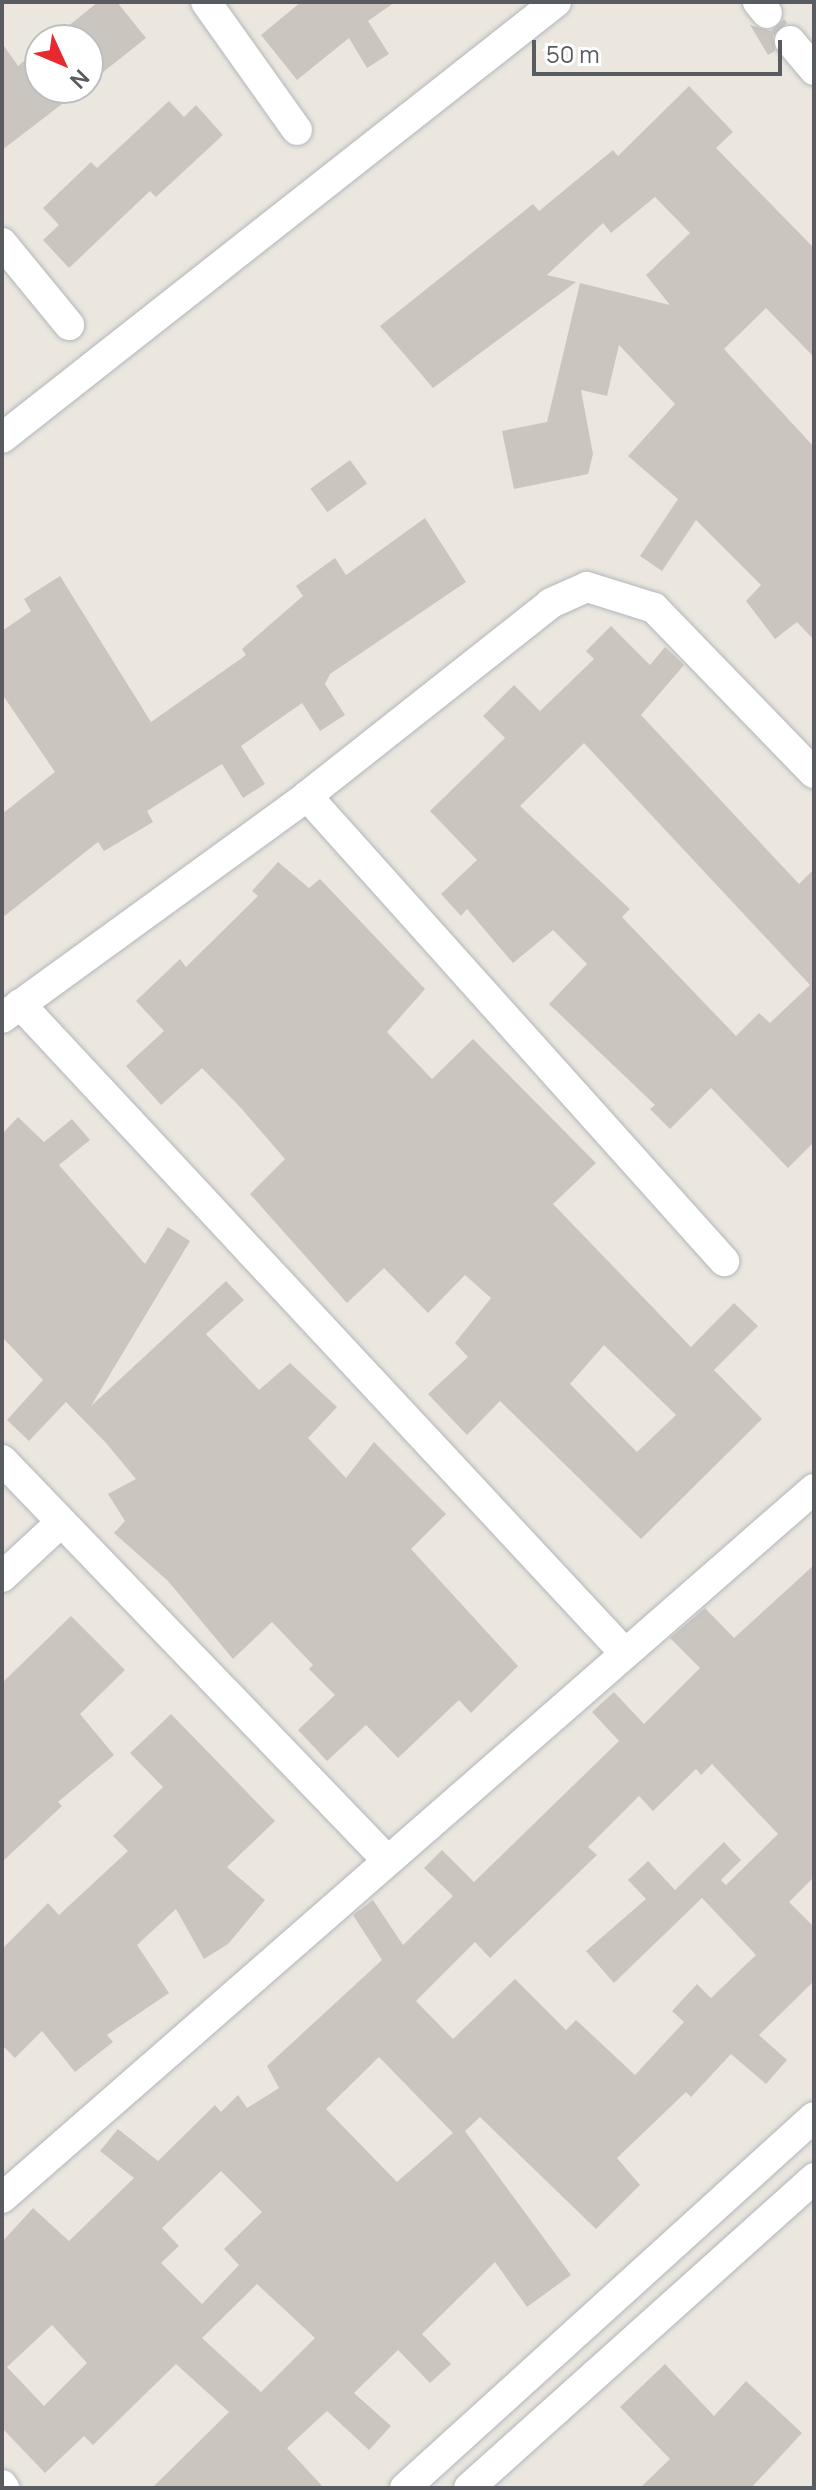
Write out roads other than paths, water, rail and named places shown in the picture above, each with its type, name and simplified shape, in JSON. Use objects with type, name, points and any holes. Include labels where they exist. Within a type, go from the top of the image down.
[{"type":"street","points":[[206,2],[297,130]]},
{"type":"street","points":[[2,438],[556,2]]},
{"type":"street","points":[[790,41],[814,70]]},
{"type":"street","points":[[2,243],[69,325]]},
{"type":"street","points":[[623,1651],[11,1011],[307,796],[434,690],[551,603],[587,587],[654,608],[814,773]]},
{"type":"street","points":[[307,796],[724,1261]]},
{"type":"street","points":[[2,1460],[59,1524],[387,1860]]},
{"type":"street","points":[[2,2198],[623,1651],[814,1489]]},
{"type":"street","points":[[2,1577],[59,1524]]},
{"type":"street","points":[[405,2488],[814,2117]]},
{"type":"street","points":[[469,2488],[814,2178]]}]
